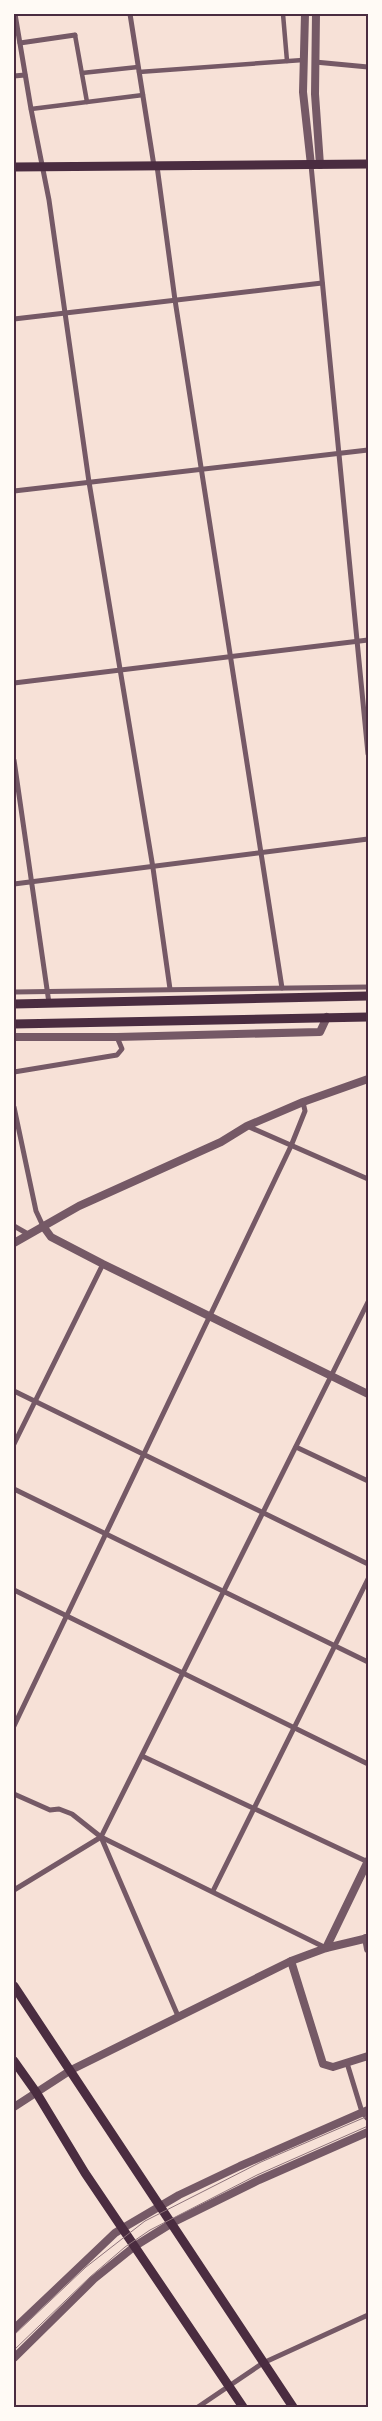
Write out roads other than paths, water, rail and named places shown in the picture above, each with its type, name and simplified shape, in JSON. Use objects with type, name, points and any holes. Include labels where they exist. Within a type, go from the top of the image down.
[{"type":"main road","points":[[14,166],[368,164]]},
{"type":"main road","points":[[14,1004],[368,996]]},
{"type":"main road","points":[[14,1024],[368,1017]]},
{"type":"main road","points":[[14,1986],[293,2407]]},
{"type":"main road","points":[[14,2062],[36,2092],[85,2173],[242,2407]]},
{"type":"street","points":[[15,14],[31,109],[43,165],[89,482],[153,868],[170,989]]},
{"type":"street","points":[[130,14],[232,657],[282,988]]},
{"type":"street","points":[[283,14],[287,61]]},
{"type":"street","points":[[305,14],[303,92],[316,165]]},
{"type":"street","points":[[316,14],[316,165],[322,283],[368,754]]},
{"type":"street","points":[[20,43],[75,35],[87,102]]},
{"type":"street","points":[[82,73],[303,60]]},
{"type":"street","points":[[315,62],[368,67]]},
{"type":"street","points":[[14,76],[25,75]]},
{"type":"street","points":[[31,109],[143,95]]},
{"type":"street","points":[[14,319],[322,283]]},
{"type":"street","points":[[14,491],[368,450]]},
{"type":"street","points":[[14,683],[368,640]]},
{"type":"street","points":[[14,760],[15,778],[49,1003]]},
{"type":"street","points":[[14,884],[153,868],[368,839]]},
{"type":"street","points":[[14,992],[368,987]]},
{"type":"street","points":[[263,988],[265,998]]},
{"type":"street","points":[[124,990],[125,1002]]},
{"type":"street","points":[[14,1037],[117,1037],[320,1032],[327,1017]]},
{"type":"street","points":[[39,1024],[39,1037]]},
{"type":"street","points":[[14,1072],[117,1055],[122,1049],[117,1037]]},
{"type":"street","points":[[14,1243],[79,1206],[221,1142],[247,1126],[303,1102],[368,1079]]},
{"type":"street","points":[[14,1726],[145,1453],[208,1316],[291,1146],[305,1111],[303,1102]]},
{"type":"street","points":[[14,1107],[36,1211],[50,1237],[368,1394]]},
{"type":"street","points":[[247,1126],[368,1179]]},
{"type":"street","points":[[14,1226],[28,1234]]},
{"type":"street","points":[[14,1444],[102,1264]]},
{"type":"street","points":[[14,1890],[101,1837],[368,1302]]},
{"type":"street","points":[[14,1391],[145,1453],[368,1564]]},
{"type":"street","points":[[296,1447],[368,1481]]},
{"type":"street","points":[[14,1489],[368,1662]]},
{"type":"street","points":[[213,1890],[368,1579]]},
{"type":"street","points":[[14,1590],[368,1764]]},
{"type":"street","points":[[142,1756],[368,1862],[326,1948]]},
{"type":"street","points":[[14,1794],[50,1810],[59,1809],[72,1814],[101,1837],[213,1890],[326,1948]]},
{"type":"street","points":[[101,1837],[178,2016]]},
{"type":"street","points":[[14,2107],[71,2070],[291,1961],[326,1948],[367,1938],[368,1949]]},
{"type":"street","points":[[291,1961],[320,2061],[330,2067],[368,2056]]},
{"type":"street","points":[[14,2329],[115,2233],[123,2228],[161,2206],[259,2157],[366,2114],[347,2063]]},
{"type":"street","points":[[14,2358],[94,2279],[135,2246],[172,2223],[259,2180],[368,2132]]},
{"type":"street","points":[[198,2407],[264,2363],[368,2315]]},
{"type":"tram line","points":[[14,2335],[86,2267],[145,2221],[261,2162],[368,2116]]},
{"type":"tram line","points":[[14,2350],[90,2277],[125,2247],[150,2230],[257,2175],[368,2126]]}]
